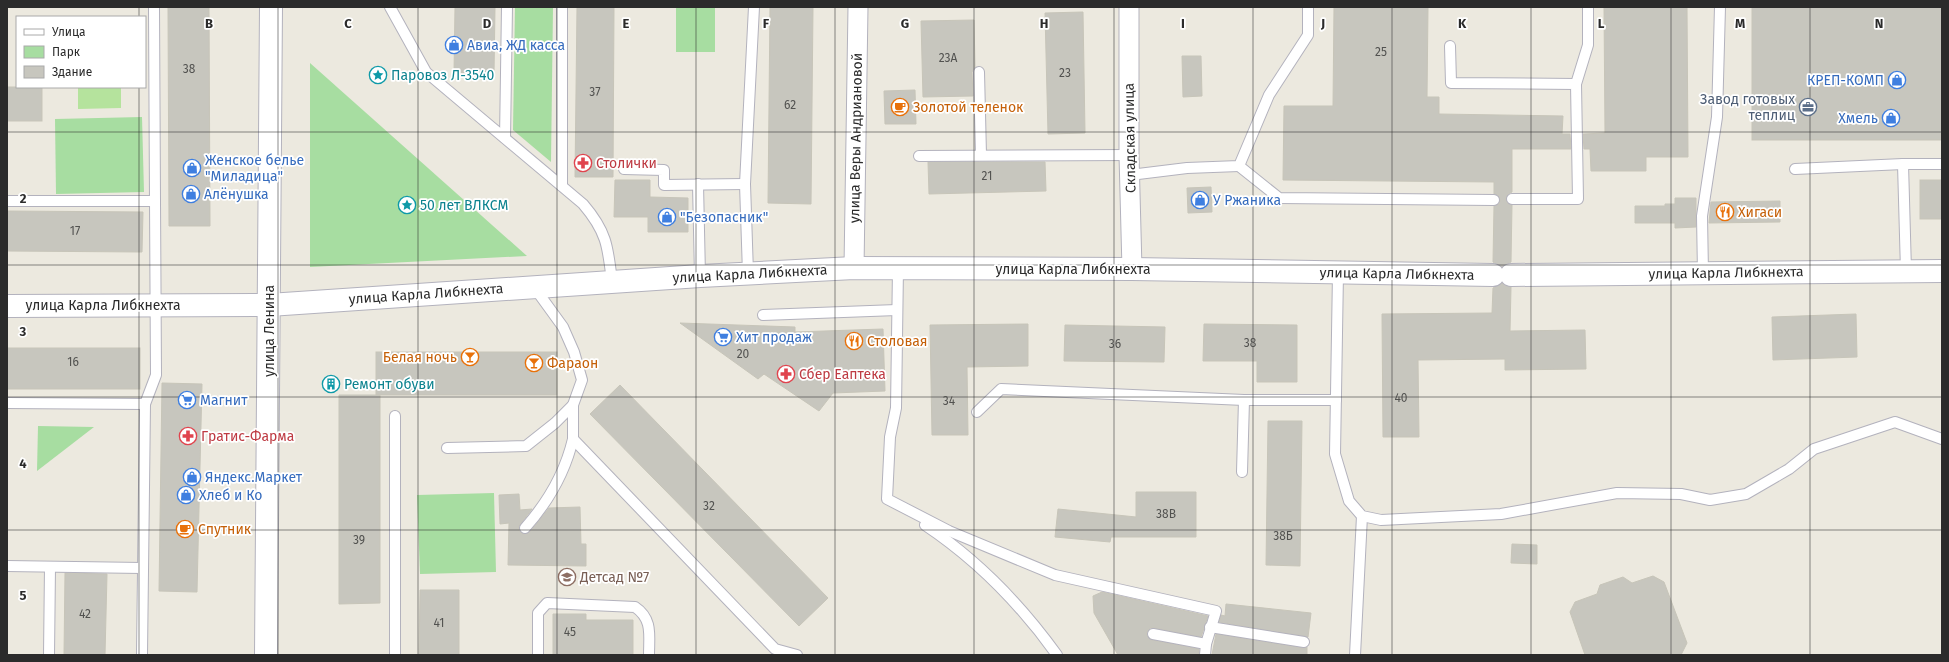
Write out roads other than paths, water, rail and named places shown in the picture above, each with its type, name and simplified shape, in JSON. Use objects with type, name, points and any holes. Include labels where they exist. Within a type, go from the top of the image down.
[{"type":"main road","name":"улица Ленина","points":[[266,655],[271,7]]},
{"type":"main road","name":"улица Карла Либкнехта","points":[[7,306],[269,305],[700,276],[854,268],[1502,275],[1942,270]]},
{"type":"street","name":"улица Веры Андриановой","points":[[854,268],[858,7]]},
{"type":"street","name":"Складская улица","points":[[1129,7],[1129,155],[1132,270]]},
{"type":"lane","points":[[142,655],[145,404],[156,375],[154,7]]},
{"type":"lane","points":[[390,7],[426,72],[583,204],[596,219],[608,247],[612,282]]},
{"type":"lane","points":[[505,138],[507,7]]},
{"type":"lane","points":[[562,7],[562,186]]},
{"type":"lane","points":[[748,273],[745,184],[754,7]]},
{"type":"lane","points":[[1239,166],[1269,95],[1308,36],[1308,7]]},
{"type":"lane","points":[[1512,199],[1578,199],[1576,84],[1588,45],[1588,7]]},
{"type":"lane","points":[[1702,273],[1702,216],[1717,117],[1720,7]]},
{"type":"lane","points":[[1450,46],[1451,83],[1576,84]]},
{"type":"lane","points":[[979,72],[981,156]]},
{"type":"lane","points":[[919,156],[1129,155]]},
{"type":"lane","points":[[1903,164],[1906,271]]},
{"type":"lane","points":[[1795,169],[1903,164],[1942,164]]},
{"type":"lane","points":[[1130,175],[1187,168],[1239,166],[1279,198],[1494,200]]},
{"type":"lane","points":[[624,169],[664,170],[664,185],[745,184]]},
{"type":"lane","points":[[698,184],[700,276]]},
{"type":"lane","points":[[7,201],[155,201]]},
{"type":"lane","points":[[887,499],[890,437],[896,408],[898,268]]},
{"type":"lane","points":[[1338,273],[1335,454],[1349,501],[1362,516],[1381,520],[1501,514],[1617,493],[1681,494],[1710,500],[1746,494],[1789,469],[1814,449],[1895,422],[1942,439]]},
{"type":"lane","points":[[525,528],[542,509],[555,488],[573,439],[573,405],[582,380],[574,352],[563,327],[534,287]]},
{"type":"lane","points":[[763,315],[897,310]]},
{"type":"lane","points":[[977,412],[1001,389],[1244,400],[1336,400]]},
{"type":"lane","points":[[1242,472],[1244,400]]},
{"type":"lane","points":[[7,403],[145,404]]},
{"type":"lane","points":[[447,448],[526,446],[555,423],[573,405]]},
{"type":"lane","points":[[395,416],[395,655]]},
{"type":"lane","points":[[573,439],[775,649],[796,655]]},
{"type":"lane","points":[[887,499],[949,531],[1055,575],[1216,611],[1210,627],[1205,655]]},
{"type":"lane","points":[[887,499],[946,539],[980,569],[1034,624],[1056,655]]},
{"type":"lane","points":[[1355,655],[1362,516]]},
{"type":"lane","points":[[7,566],[142,568]]},
{"type":"lane","points":[[49,655],[50,567]]},
{"type":"lane","points":[[538,655],[538,613],[547,604],[635,607],[644,613],[649,626],[649,655]]},
{"type":"lane","points":[[1210,627],[1304,642]]},
{"type":"lane","points":[[1153,634],[1206,644]]},
{"type":"place","name":"Авиа, ЖД касса","points":[[454,45]]},
{"type":"place","name":"Паровоз Л-3540","points":[[378,75]]},
{"type":"place","name":"КРЕП-КОМП","points":[[1897,80]]},
{"type":"place","name":"Золотой теленок","points":[[900,107]]},
{"type":"place","name":"Завод готовых теплиц","points":[[1808,107]]},
{"type":"place","name":"Хмель","points":[[1891,118]]},
{"type":"place","name":"Столички","points":[[583,163]]},
{"type":"place","name":"Женское белье \"Миладица\"","points":[[192,168]]},
{"type":"place","name":"Алёнушка","points":[[191,194]]},
{"type":"place","name":"У Ржаника","points":[[1200,200]]},
{"type":"place","name":"50 лет ВЛКСМ","points":[[407,205]]},
{"type":"place","name":"Хигаси","points":[[1725,212]]},
{"type":"place","name":"\"Безопасник\"","points":[[667,217]]},
{"type":"place","name":"Хит продаж","points":[[723,337]]},
{"type":"place","name":"Столовая","points":[[854,341]]},
{"type":"place","name":"Белая ночь","points":[[470,357]]},
{"type":"place","name":"Фараон","points":[[534,363]]},
{"type":"place","name":"Сбер Еаптека","points":[[786,374]]},
{"type":"place","name":"Ремонт обуви","points":[[331,384]]},
{"type":"place","name":"Магнит","points":[[187,400]]},
{"type":"place","name":"Гратис-Фарма","points":[[188,436]]},
{"type":"place","name":"Яндекс.Маркет","points":[[192,477]]},
{"type":"place","name":"Хлеб и Ко","points":[[186,495]]},
{"type":"place","name":"Спутник","points":[[185,529]]},
{"type":"place","name":"Детсад №7","points":[[567,577]]}]
